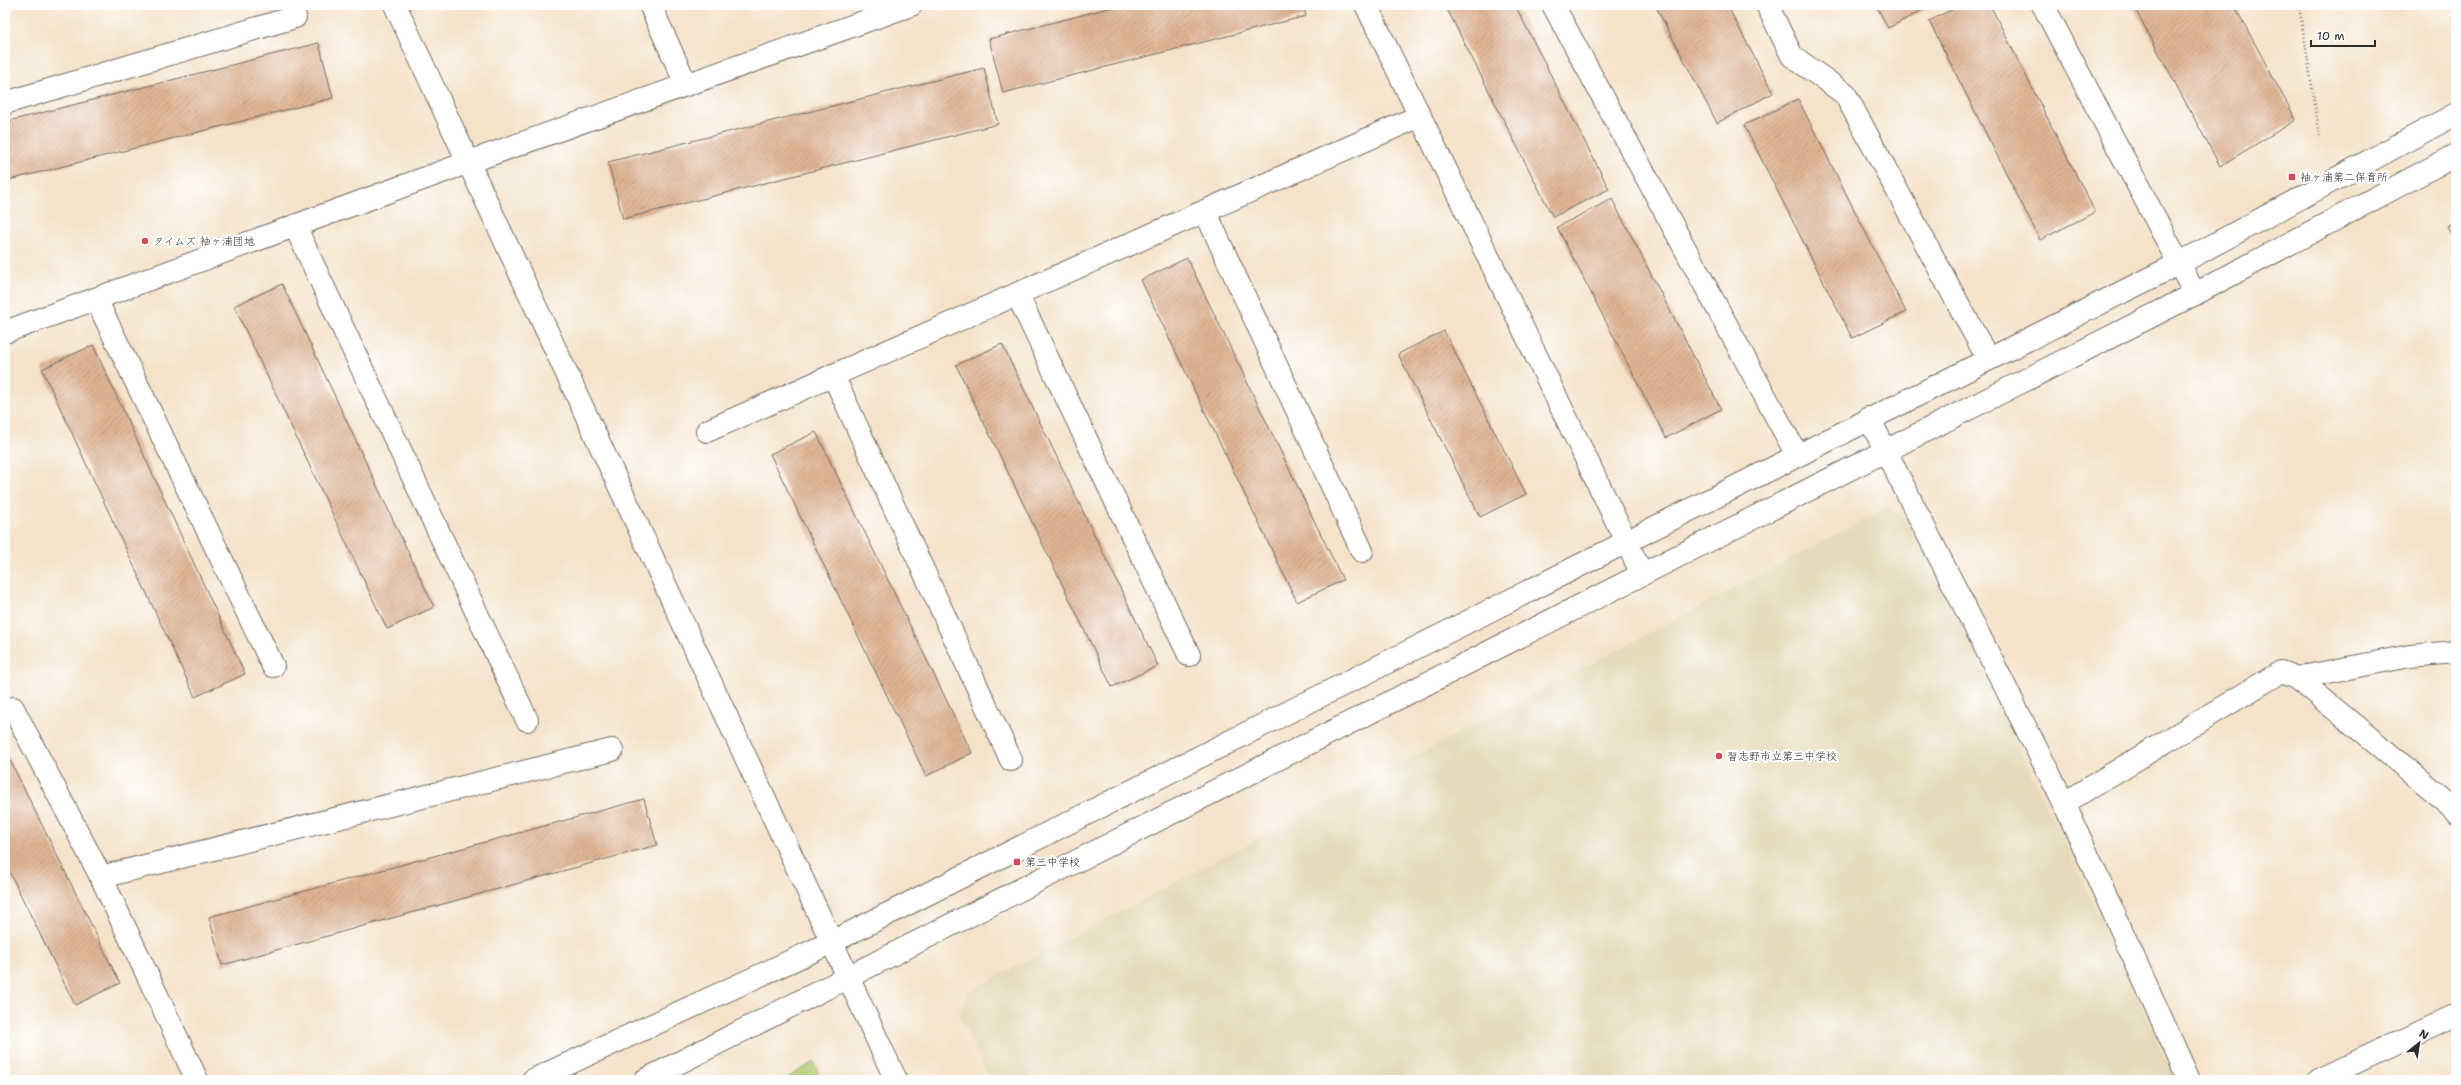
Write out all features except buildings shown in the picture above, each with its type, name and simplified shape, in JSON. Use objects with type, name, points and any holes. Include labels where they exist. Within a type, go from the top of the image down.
[{"type":"street","points":[[395,5],[830,943],[896,1080]]},
{"type":"street","points":[[650,5],[686,84]]},
{"type":"street","points":[[5,332],[686,84],[878,11],[912,5]]},
{"type":"street","points":[[1366,5],[1628,540],[1642,574]]},
{"type":"street","points":[[1552,5],[1797,455]]},
{"type":"street","points":[[1767,5],[1792,56],[1845,94],[1988,359]]},
{"type":"street","points":[[2043,5],[2195,294]]},
{"type":"street","points":[[5,103],[295,17]]},
{"type":"street","points":[[533,1080],[830,943],[1869,418],[2178,264],[2456,114]]},
{"type":"street","points":[[707,431],[1420,116]]},
{"type":"street","points":[[645,1080],[2195,294],[2456,155]]},
{"type":"street","points":[[1205,211],[1362,551]]},
{"type":"street","points":[[295,226],[527,720]]},
{"type":"street","points":[[1017,294],[1189,656]]},
{"type":"street","points":[[96,299],[273,666]]},
{"type":"street","points":[[833,375],[1011,760]]},
{"type":"street","points":[[1869,418],[2064,803],[2189,1080]]},
{"type":"street","points":[[2297,678],[2410,656],[2456,652]]},
{"type":"street","points":[[2064,803],[2282,672],[2297,678],[2446,801],[2456,814]]},
{"type":"street","points":[[13,708],[101,877],[197,1080]]},
{"type":"street","points":[[101,877],[612,750]]},
{"type":"street","points":[[2318,1080],[2456,1015]]},
{"type":"path","points":[[2299,5],[2320,136]]},
{"type":"shaded area","name":"習志野市立第三中学校","points":[[1887,508],[1911,521],[2177,1080],[989,1080],[960,1016],[967,992]]},
{"type":"green space","points":[[814,1062],[822,1080],[783,1080]]},
{"type":"place","name":"袖ヶ浦第二保育所","points":[[2292,177]]},
{"type":"place","name":"タイムズ 袖ヶ浦団地","points":[[145,241]]},
{"type":"place","name":"習志野市立第三中学校","points":[[1719,756]]},
{"type":"place","name":"第三中学校","points":[[1017,862]]}]
